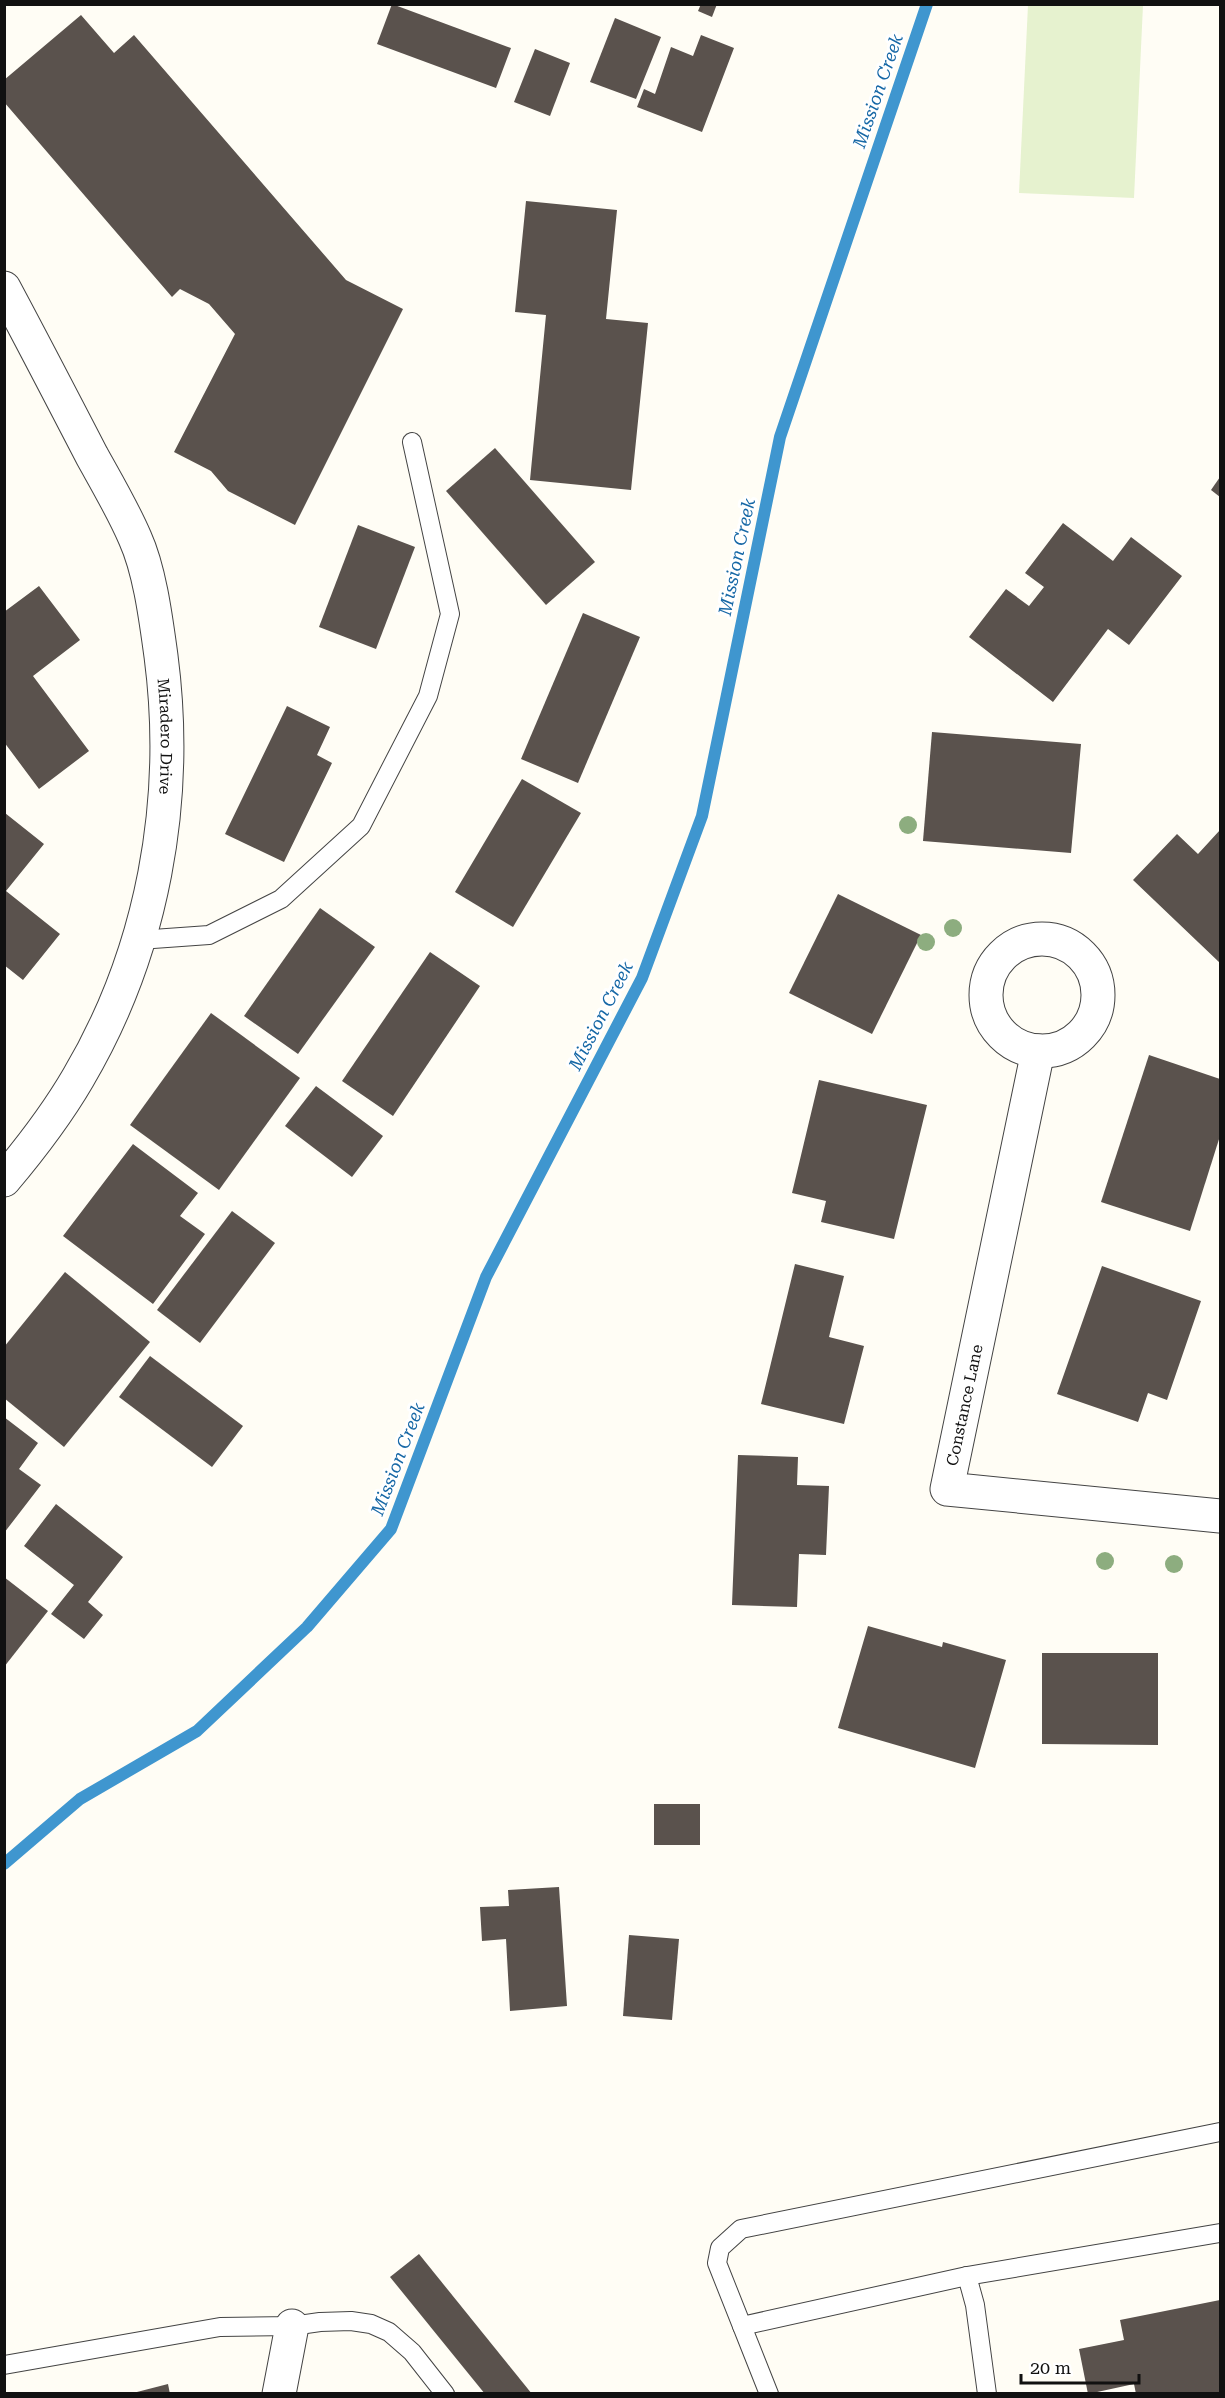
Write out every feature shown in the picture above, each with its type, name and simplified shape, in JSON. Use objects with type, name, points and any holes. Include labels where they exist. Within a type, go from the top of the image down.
[{"type":"street","name":"Miradero Drive","points":[[4,288],[136,539],[155,609],[167,701],[168,771],[158,862],[139,940],[110,1017],[79,1078],[41,1136],[4,1180]]},
{"type":"street","name":"Constance Lane","points":[[1038,1051],[947,1489],[1221,1516]]},
{"type":"street","points":[[279,2394],[292,2326]]},
{"type":"lane","points":[[139,940],[209,935],[281,899],[361,826],[428,696],[450,614],[412,442]]},
{"type":"lane","points":[[769,2394],[717,2263],[720,2248],[741,2229],[1221,2132]]},
{"type":"lane","points":[[742,2326],[968,2276],[1221,2232]]},
{"type":"lane","points":[[968,2276],[975,2305],[987,2394]]},
{"type":"lane","points":[[4,2365],[220,2327],[292,2326],[341,2321],[371,2324],[389,2332],[412,2352],[445,2394]]},
{"type":"green space","points":[[1028,5],[1143,5],[1134,198],[1019,193]]},
{"type":"building","points":[[392,4],[511,48],[496,88],[377,44]]},
{"type":"building","points":[[701,4],[717,4],[712,17],[698,11]]},
{"type":"building","points":[[81,15],[114,53],[134,35],[346,280],[403,309],[295,525],[228,491],[211,471],[174,452],[235,334],[209,304],[180,289],[172,297],[4,102],[4,80]]},
{"type":"building","points":[[615,18],[661,37],[636,99],[590,82]]},
{"type":"building","points":[[701,35],[734,48],[702,132],[637,107],[644,89],[655,94],[671,47],[693,56]]},
{"type":"building","points":[[535,49],[570,63],[550,116],[514,102]]},
{"type":"building","points":[[526,201],[617,210],[606,319],[648,323],[631,490],[530,480],[546,315],[515,312]]},
{"type":"building","points":[[495,448],[595,562],[546,605],[446,491]]},
{"type":"building","points":[[1220,477],[1220,497],[1211,490]]},
{"type":"building","points":[[1063,523],[1113,561],[1131,537],[1182,576],[1129,645],[1108,629],[1053,702],[969,637],[1006,589],[1029,606],[1044,587],[1025,573]]},
{"type":"building","points":[[358,525],[415,547],[376,649],[319,627]]},
{"type":"building","points":[[39,586],[80,640],[33,676],[89,751],[39,789],[4,742],[4,612]]},
{"type":"building","points":[[583,613],[640,637],[578,783],[521,759]]},
{"type":"building","points":[[287,706],[330,727],[317,755],[332,763],[284,862],[225,834]]},
{"type":"building","points":[[932,732],[1081,744],[1071,853],[923,841]]},
{"type":"building","points":[[522,779],[581,813],[513,927],[455,892]]},
{"type":"building","points":[[5,813],[44,844],[6,891],[60,934],[23,980],[4,965]]},
{"type":"building","points":[[1220,830],[1220,963],[1133,880],[1177,834],[1198,854]]},
{"type":"building","points":[[838,894],[921,935],[872,1034],[789,993]]},
{"type":"building","points":[[320,908],[375,947],[298,1054],[244,1016]]},
{"type":"building","points":[[430,952],[480,986],[393,1116],[342,1081]]},
{"type":"building","points":[[211,1013],[300,1078],[219,1190],[130,1125]]},
{"type":"building","points":[[1149,1055],[1220,1079],[1220,1136],[1190,1231],[1101,1202]]},
{"type":"building","points":[[819,1080],[927,1105],[894,1239],[821,1222],[826,1201],[792,1193]]},
{"type":"building","points":[[316,1086],[383,1136],[352,1177],[285,1126]]},
{"type":"building","points":[[133,1144],[198,1193],[180,1216],[205,1234],[153,1304],[63,1236]]},
{"type":"building","points":[[232,1211],[275,1243],[200,1343],[157,1310]]},
{"type":"building","points":[[795,1264],[844,1276],[829,1337],[864,1346],[844,1424],[761,1404]]},
{"type":"building","points":[[1102,1266],[1201,1301],[1167,1400],[1148,1393],[1138,1422],[1057,1394]]},
{"type":"building","points":[[65,1272],[150,1342],[64,1447],[4,1398],[4,1347]]},
{"type":"building","points":[[150,1356],[243,1426],[212,1467],[119,1397]]},
{"type":"building","points":[[4,1417],[38,1443],[19,1469],[41,1485],[4,1533]]},
{"type":"building","points":[[738,1455],[798,1457],[797,1485],[829,1486],[826,1555],[799,1554],[797,1607],[732,1605]]},
{"type":"building","points":[[56,1504],[123,1557],[88,1602],[103,1615],[84,1639],[51,1614],[74,1585],[24,1546]]},
{"type":"building","points":[[4,1577],[48,1611],[4,1667]]},
{"type":"building","points":[[868,1626],[942,1647],[943,1642],[1006,1660],[975,1768],[838,1728]]},
{"type":"building","points":[[1042,1653],[1158,1653],[1158,1745],[1042,1744]]},
{"type":"building","points":[[654,1804],[700,1804],[700,1845],[654,1845]]},
{"type":"building","points":[[559,1887],[567,2006],[510,2011],[506,1939],[482,1941],[480,1907],[509,1906],[508,1890]]},
{"type":"building","points":[[629,1935],[679,1939],[672,2020],[623,2016]]},
{"type":"building","points":[[419,2254],[532,2394],[485,2394],[390,2277]]},
{"type":"building","points":[[1220,2300],[1220,2394],[1136,2394],[1134,2384],[1088,2394],[1079,2349],[1124,2340],[1120,2320]]},
{"type":"building","points":[[168,2384],[170,2394],[133,2393]]},
{"type":"waterway","name":"Mission Creek","points":[[4,1864],[80,1799],[197,1731],[307,1627],[391,1529],[486,1277],[642,978],[702,816],[780,437],[927,4]]}]
